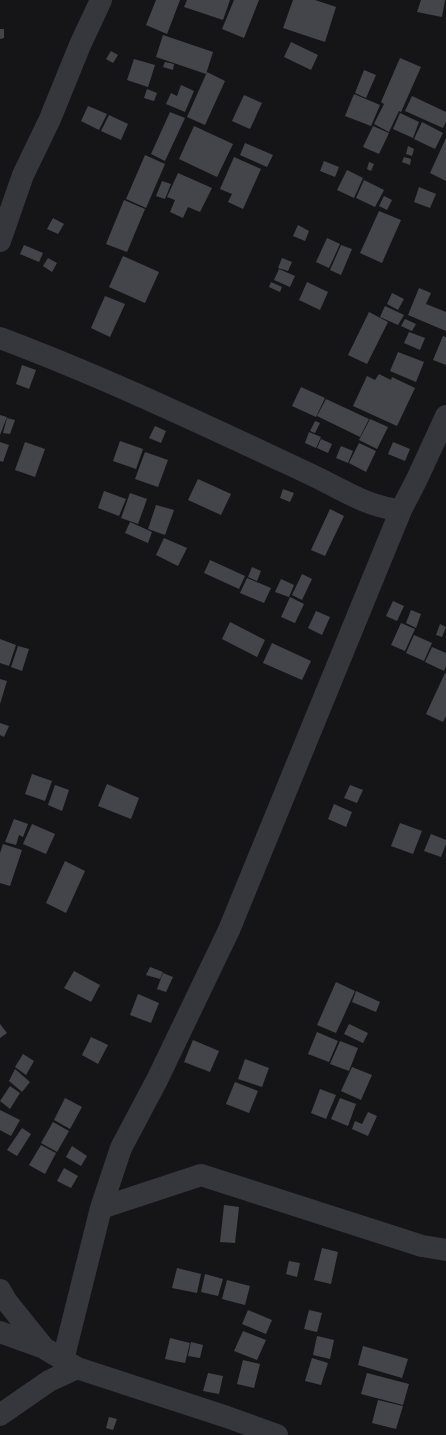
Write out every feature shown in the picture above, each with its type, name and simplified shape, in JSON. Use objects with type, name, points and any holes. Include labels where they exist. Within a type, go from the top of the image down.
[{"type":"street","points":[[0,241],[23,175],[50,119],[80,45],[101,0]]},
{"type":"street","points":[[0,338],[56,359],[175,411],[367,502],[388,509],[401,510]]},
{"type":"street","points":[[0,1415],[49,1382],[70,1364],[101,1208],[121,1148],[157,1080],[229,930],[401,510],[446,416]]},
{"type":"street","points":[[101,1208],[201,1175],[422,1246],[446,1250]]},
{"type":"street","points":[[0,1290],[7,1302],[44,1348]]},
{"type":"street","points":[[0,1332],[44,1348],[70,1364],[277,1435]]},
{"type":"building","points":[[156,0],[180,0],[167,34],[146,25]]},
{"type":"building","points":[[187,0],[230,0],[223,20],[184,7]]},
{"type":"building","points":[[234,0],[259,0],[244,38],[222,29]]},
{"type":"building","points":[[293,0],[315,0],[336,7],[325,42],[283,28]]},
{"type":"building","points":[[421,0],[445,0],[442,17],[417,12]]},
{"type":"building","points":[[0,29],[4,29],[4,38],[0,39]]},
{"type":"building","points":[[163,35],[213,52],[206,74],[156,57]]},
{"type":"building","points":[[291,42],[318,55],[311,70],[284,57]]},
{"type":"building","points":[[111,51],[118,55],[113,63],[106,59]]},
{"type":"building","points":[[400,58],[421,67],[401,112],[399,111],[389,132],[374,124],[384,104],[381,102]]},
{"type":"building","points":[[134,59],[155,65],[148,87],[127,80]]},
{"type":"building","points":[[165,62],[174,64],[173,70],[163,67]]},
{"type":"building","points":[[364,70],[376,75],[366,98],[355,93]]},
{"type":"building","points":[[207,72],[225,81],[205,125],[187,117]]},
{"type":"building","points":[[181,85],[194,91],[185,112],[166,104],[171,93],[177,96]]},
{"type":"building","points":[[147,89],[157,93],[154,101],[144,98]]},
{"type":"building","points":[[354,94],[380,105],[371,126],[345,116]]},
{"type":"building","points":[[244,95],[262,103],[250,129],[232,121]]},
{"type":"building","points":[[412,96],[446,112],[446,122],[443,128],[405,111]]},
{"type":"building","points":[[88,106],[107,114],[99,130],[81,121]]},
{"type":"building","points":[[170,112],[185,118],[165,161],[151,154]]},
{"type":"building","points":[[400,113],[419,122],[413,138],[393,129]]},
{"type":"building","points":[[109,115],[128,124],[121,140],[101,131]]},
{"type":"building","points":[[422,122],[443,133],[435,149],[414,139]]},
{"type":"building","points":[[194,126],[233,144],[217,177],[179,159]]},
{"type":"building","points":[[373,126],[389,133],[379,154],[363,147]]},
{"type":"building","points":[[446,138],[446,181],[430,173]]},
{"type":"building","points":[[245,143],[273,155],[267,167],[240,155]]},
{"type":"building","points":[[408,146],[414,149],[412,156],[406,154]]},
{"type":"building","points":[[145,155],[165,164],[146,208],[126,199]]},
{"type":"building","points":[[234,157],[261,169],[243,209],[228,202],[232,194],[220,189]]},
{"type":"building","points":[[404,157],[411,159],[410,165],[402,162]]},
{"type":"building","points":[[324,161],[339,167],[335,177],[320,171]]},
{"type":"building","points":[[369,162],[374,164],[371,171],[367,169]]},
{"type":"building","points":[[347,170],[363,178],[354,198],[337,190]]},
{"type":"building","points":[[178,173],[212,188],[200,212],[188,207],[183,218],[170,212],[175,200],[167,197]]},
{"type":"building","points":[[364,180],[384,190],[375,207],[356,198]]},
{"type":"building","points":[[162,181],[171,184],[165,199],[156,196]]},
{"type":"building","points":[[419,187],[436,194],[430,208],[414,202]]},
{"type":"building","points":[[384,196],[392,200],[387,210],[379,206]]},
{"type":"building","points":[[124,200],[145,209],[127,252],[106,244]]},
{"type":"building","points":[[379,211],[401,220],[382,263],[360,253]]},
{"type":"building","points":[[53,218],[64,224],[58,234],[47,229]]},
{"type":"building","points":[[298,225],[309,231],[305,241],[293,236]]},
{"type":"building","points":[[327,238],[340,244],[329,268],[316,262]]},
{"type":"building","points":[[24,245],[43,253],[39,262],[20,254]]},
{"type":"building","points":[[341,245],[352,249],[341,275],[330,270]]},
{"type":"building","points":[[123,256],[159,272],[145,303],[109,287]]},
{"type":"building","points":[[48,258],[57,263],[52,272],[43,266]]},
{"type":"building","points":[[282,258],[292,262],[288,271],[278,268]]},
{"type":"building","points":[[279,269],[295,276],[290,287],[274,280]]},
{"type":"building","points":[[271,282],[282,287],[280,292],[269,287]]},
{"type":"building","points":[[307,282],[328,292],[320,310],[299,300]]},
{"type":"building","points":[[419,288],[431,293],[426,304],[446,312],[446,331],[408,315]]},
{"type":"building","points":[[392,293],[404,299],[398,310],[387,304]]},
{"type":"building","points":[[105,296],[125,304],[110,337],[91,328]]},
{"type":"building","points":[[385,306],[404,315],[398,325],[380,317]]},
{"type":"building","points":[[369,312],[388,322],[367,364],[348,355]]},
{"type":"building","points":[[405,319],[416,324],[412,331],[401,326]]},
{"type":"building","points":[[409,332],[425,338],[420,350],[404,343]]},
{"type":"building","points":[[443,336],[446,337],[446,365],[433,360]]},
{"type":"building","points":[[398,352],[424,362],[416,382],[390,371]]},
{"type":"building","points":[[22,365],[36,370],[29,389],[16,384]]},
{"type":"building","points":[[379,374],[391,380],[392,377],[415,388],[397,426],[353,406],[367,376],[375,380]]},
{"type":"building","points":[[301,387],[325,398],[316,417],[292,406]]},
{"type":"building","points":[[326,399],[369,419],[360,437],[317,416]]},
{"type":"building","points":[[0,415],[7,417],[0,435]]},
{"type":"building","points":[[7,418],[15,420],[10,434],[3,433]]},
{"type":"building","points":[[370,419],[388,427],[377,449],[359,440]]},
{"type":"building","points":[[315,421],[320,423],[315,433],[310,431]]},
{"type":"building","points":[[155,426],[166,431],[161,443],[149,438]]},
{"type":"building","points":[[309,432],[321,437],[316,448],[305,443]]},
{"type":"building","points":[[321,439],[332,444],[328,453],[317,448]]},
{"type":"building","points":[[120,441],[143,449],[136,469],[113,461]]},
{"type":"building","points":[[0,442],[9,445],[3,462],[0,461]]},
{"type":"building","points":[[25,442],[45,449],[35,477],[15,470]]},
{"type":"building","points":[[393,442],[410,449],[405,461],[388,454]]},
{"type":"building","points":[[359,443],[376,451],[366,472],[349,463]]},
{"type":"building","points":[[341,446],[353,451],[348,463],[336,458]]},
{"type":"building","points":[[145,452],[168,460],[158,487],[135,479]]},
{"type":"building","points":[[198,479],[231,494],[221,515],[188,500]]},
{"type":"building","points":[[283,489],[294,493],[290,502],[280,498]]},
{"type":"building","points":[[104,491],[126,499],[119,516],[98,508]]},
{"type":"building","points":[[130,493],[147,499],[138,524],[121,518]]},
{"type":"building","points":[[156,505],[174,510],[165,535],[148,529]]},
{"type":"building","points":[[330,509],[344,516],[325,556],[311,550]]},
{"type":"building","points":[[130,522],[152,532],[148,543],[125,533]]},
{"type":"building","points":[[164,538],[187,548],[178,566],[156,555]]},
{"type":"building","points":[[210,560],[245,576],[239,589],[204,573]]},
{"type":"building","points":[[252,567],[261,571],[257,581],[248,577]]},
{"type":"building","points":[[302,574],[312,579],[302,600],[292,595]]},
{"type":"building","points":[[247,578],[271,588],[264,603],[240,593]]},
{"type":"building","points":[[281,579],[294,585],[289,597],[275,592]]},
{"type":"building","points":[[290,597],[304,604],[295,623],[281,617]]},
{"type":"building","points":[[393,601],[404,606],[397,621],[386,616]]},
{"type":"building","points":[[411,610],[421,614],[416,628],[406,623]]},
{"type":"building","points":[[316,611],[330,617],[322,635],[308,628]]},
{"type":"building","points":[[230,622],[265,640],[257,657],[222,639]]},
{"type":"building","points":[[401,623],[415,629],[405,651],[391,645]]},
{"type":"building","points":[[440,624],[446,627],[442,637],[436,635]]},
{"type":"building","points":[[414,635],[432,643],[424,661],[406,653]]},
{"type":"building","points":[[0,639],[16,645],[9,666],[0,663]]},
{"type":"building","points":[[272,643],[311,661],[302,680],[263,663]]},
{"type":"building","points":[[18,646],[29,649],[22,671],[11,667]]},
{"type":"building","points":[[432,647],[446,653],[446,666],[444,671],[425,662]]},
{"type":"building","points":[[445,673],[446,716],[443,722],[426,714]]},
{"type":"building","points":[[0,679],[7,681],[0,704]]},
{"type":"building","points":[[0,723],[9,726],[4,737],[0,735]]},
{"type":"building","points":[[32,774],[52,781],[45,801],[25,794]]},
{"type":"building","points":[[107,784],[139,798],[131,819],[98,806]]},
{"type":"building","points":[[55,785],[69,790],[62,811],[48,805]]},
{"type":"building","points":[[350,785],[363,790],[357,803],[344,798]]},
{"type":"building","points":[[334,804],[352,812],[346,827],[328,819]]},
{"type":"building","points":[[14,819],[28,824],[23,837],[19,835],[16,845],[5,842]]},
{"type":"building","points":[[400,823],[422,831],[413,854],[391,846]]},
{"type":"building","points":[[32,824],[55,834],[46,854],[23,844]]},
{"type":"building","points":[[431,834],[446,840],[441,857],[424,851]]},
{"type":"building","points":[[3,844],[22,850],[10,886],[0,883],[0,853]]},
{"type":"building","points":[[65,861],[85,871],[66,913],[46,903]]},
{"type":"building","points":[[150,967],[163,972],[160,979],[146,975]]},
{"type":"building","points":[[74,971],[100,985],[91,1002],[64,988]]},
{"type":"building","points":[[163,973],[173,977],[166,992],[157,989]]},
{"type":"building","points":[[336,982],[355,991],[336,1033],[317,1025]]},
{"type":"building","points":[[356,991],[380,1002],[376,1012],[352,1002]]},
{"type":"building","points":[[138,994],[159,1003],[151,1023],[130,1015]]},
{"type":"building","points":[[0,1024],[7,1033],[0,1038]]},
{"type":"building","points":[[349,1024],[368,1033],[363,1043],[344,1034]]},
{"type":"building","points":[[317,1032],[338,1041],[329,1062],[308,1054]]},
{"type":"building","points":[[91,1037],[108,1045],[98,1064],[82,1055]]},
{"type":"building","points":[[193,1040],[219,1051],[210,1072],[184,1062]]},
{"type":"building","points":[[340,1041],[358,1048],[349,1071],[330,1064]]},
{"type":"building","points":[[23,1054],[34,1061],[26,1075],[15,1067]]},
{"type":"building","points":[[245,1059],[269,1068],[262,1087],[238,1079]]},
{"type":"building","points":[[352,1067],[372,1075],[361,1100],[341,1091]]},
{"type":"building","points":[[15,1069],[30,1082],[22,1092],[9,1081]]},
{"type":"building","points":[[235,1082],[258,1091],[249,1113],[226,1104]]},
{"type":"building","points":[[10,1086],[20,1093],[10,1109],[0,1101]]},
{"type":"building","points":[[320,1089],[336,1095],[326,1119],[311,1113]]},
{"type":"building","points":[[65,1098],[82,1107],[70,1129],[54,1120]]},
{"type":"building","points":[[340,1098],[356,1104],[348,1126],[331,1119]]},
{"type":"building","points":[[0,1110],[20,1120],[11,1136],[0,1130]]},
{"type":"building","points":[[368,1112],[377,1116],[368,1136],[352,1129],[355,1121],[362,1124]]},
{"type":"building","points":[[53,1122],[69,1131],[57,1152],[41,1143]]},
{"type":"building","points":[[22,1128],[31,1134],[17,1156],[7,1150]]},
{"type":"building","points":[[41,1145],[56,1153],[45,1174],[29,1165]]},
{"type":"building","points":[[72,1146],[87,1156],[81,1166],[66,1157]]},
{"type":"building","points":[[64,1168],[78,1176],[71,1188],[57,1181]]},
{"type":"building","points":[[224,1205],[239,1207],[235,1243],[220,1242]]},
{"type":"building","points":[[322,1248],[338,1252],[331,1284],[314,1280]]},
{"type":"building","points":[[289,1261],[300,1263],[297,1277],[286,1274]]},
{"type":"building","points":[[177,1268],[201,1274],[197,1293],[172,1288]]},
{"type":"building","points":[[205,1274],[223,1279],[218,1296],[201,1292]]},
{"type":"building","points":[[227,1280],[250,1286],[245,1305],[222,1299]]},
{"type":"building","points":[[248,1310],[272,1320],[266,1334],[242,1324]]},
{"type":"building","points":[[309,1310],[322,1313],[317,1332],[304,1329]]},
{"type":"building","points":[[243,1331],[266,1340],[257,1360],[234,1351]]},
{"type":"building","points":[[317,1336],[334,1340],[330,1359],[313,1355]]},
{"type":"building","points":[[170,1338],[190,1343],[185,1363],[165,1359]]},
{"type":"building","points":[[191,1342],[203,1345],[200,1358],[188,1356]]},
{"type":"building","points":[[363,1346],[408,1359],[402,1378],[358,1365]]},
{"type":"building","points":[[312,1358],[328,1363],[321,1385],[305,1381]]},
{"type":"building","points":[[243,1360],[260,1364],[254,1388],[237,1384]]},
{"type":"building","points":[[208,1373],[223,1376],[219,1394],[203,1391]]},
{"type":"building","points":[[367,1373],[409,1384],[403,1405],[361,1394]]},
{"type":"building","points":[[378,1400],[403,1406],[396,1429],[372,1423]]},
{"type":"building","points":[[109,1417],[117,1419],[113,1430],[106,1428]]}]
